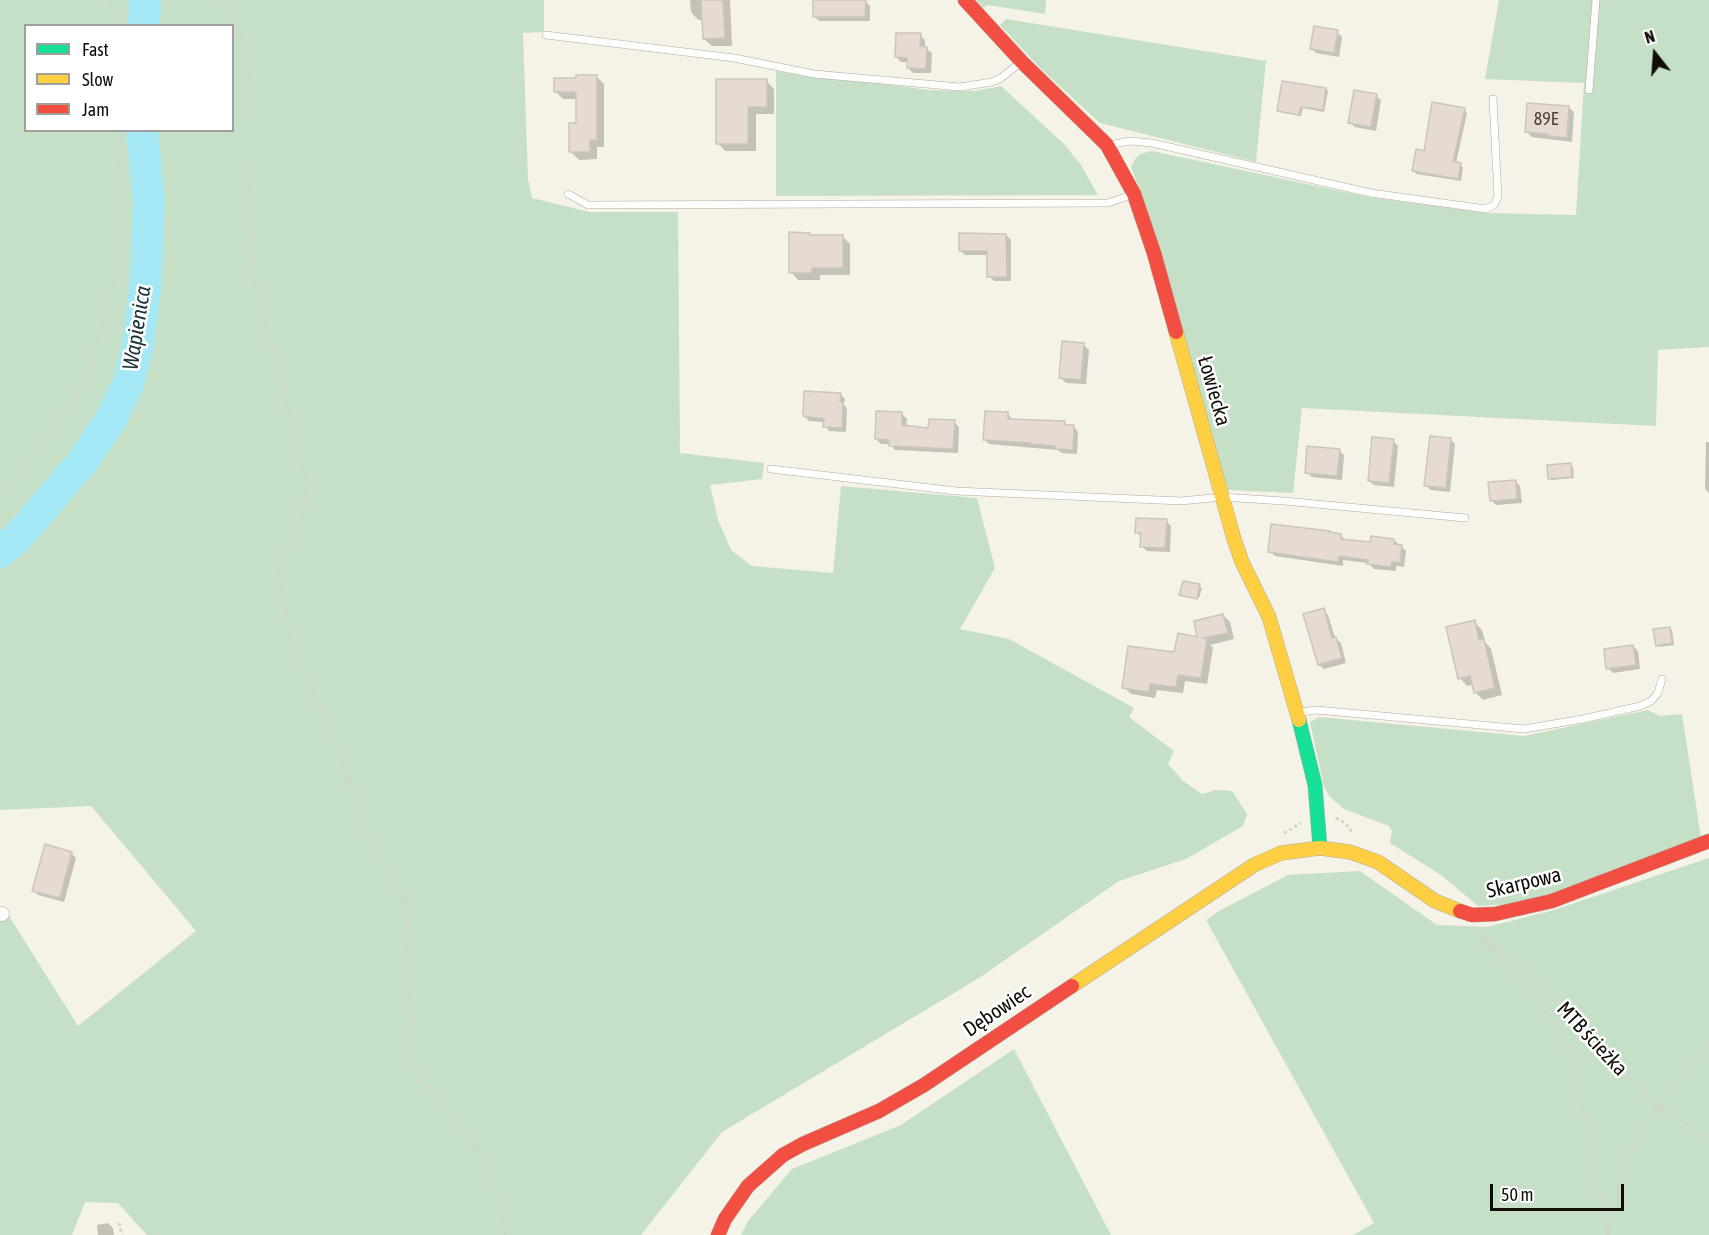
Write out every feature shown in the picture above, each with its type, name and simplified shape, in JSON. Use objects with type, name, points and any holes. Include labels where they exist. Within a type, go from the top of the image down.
[{"type":"street","name":"Łowiecka","points":[[964,0],[1022,62],[1107,145],[1134,194],[1154,253],[1242,562],[1275,634],[1298,713],[1315,785],[1320,848]]},
{"type":"street","name":"Skarpowa","points":[[1320,848],[1350,852],[1378,862],[1435,901],[1472,915],[1495,914],[1552,901],[1709,841]]},
{"type":"street","name":"Dębowiec","points":[[718,1235],[725,1219],[748,1186],[783,1155],[879,1111],[924,1085],[1254,865],[1281,853],[1320,848]]},
{"type":"lane","points":[[1589,90],[1596,0]]},
{"type":"lane","points":[[546,35],[734,58],[814,74],[960,87],[992,82],[1022,62]]},
{"type":"lane","points":[[1107,145],[1130,141],[1152,143],[1371,193],[1486,209],[1494,205],[1498,196],[1493,99]]},
{"type":"lane","points":[[568,194],[588,205],[1108,203],[1134,194]]},
{"type":"lane","points":[[771,469],[956,491],[1181,501],[1222,497],[1465,518]]},
{"type":"lane","points":[[1298,713],[1317,710],[1524,729],[1640,706],[1651,701],[1658,693],[1662,679]]},
{"type":"path","points":[[110,0],[116,24]]},
{"type":"path","points":[[220,0],[240,31],[253,96],[251,115]]},
{"type":"path","points":[[0,495],[13,482],[86,380],[117,271],[115,208],[122,132]]},
{"type":"path","points":[[242,161],[252,201],[250,263],[306,478],[303,519],[278,570],[292,645],[340,754],[371,842],[404,899],[412,1053],[421,1083],[460,1124],[483,1159],[501,1203],[505,1235]]},
{"type":"path","points":[[1472,915],[1480,934],[1492,952],[1521,980],[1551,1018],[1562,1038],[1578,1086],[1608,1235]]},
{"type":"path","name":"MTB ścieżka","points":[[1480,934],[1536,978],[1657,1106],[1709,1138]]},
{"type":"path","points":[[1608,1235],[1630,1152],[1657,1106],[1695,1060],[1709,1039]]},
{"type":"path","points":[[119,1223],[122,1235]]},
{"type":"green space","points":[[0,0],[136,0],[135,24],[24,24],[24,132],[133,132],[135,186],[131,284],[125,338],[108,400],[71,453],[0,533]]},
{"type":"green space","points":[[155,0],[544,0],[544,32],[523,33],[528,179],[532,198],[590,212],[678,212],[680,453],[764,463],[762,479],[710,485],[718,520],[731,550],[752,566],[833,573],[841,486],[977,498],[995,568],[960,629],[1009,639],[1134,708],[1129,717],[1174,751],[1168,764],[1183,781],[1202,794],[1216,790],[1232,791],[1247,814],[1243,826],[1186,859],[1119,881],[979,978],[722,1132],[641,1235],[147,1235],[118,1203],[85,1202],[72,1235],[0,1235],[0,918],[9,916],[78,1026],[196,931],[91,806],[0,810],[0,566],[20,549],[88,468],[117,425],[135,389],[147,345],[156,281],[160,202],[152,132],[234,132],[234,24],[154,24]]},
{"type":"green space","points":[[976,0],[1046,0],[1045,14],[988,5],[983,8]]},
{"type":"green space","points":[[1499,0],[1709,0],[1709,347],[1658,350],[1656,426],[1302,408],[1293,493],[1228,490],[1142,196],[1131,167],[1135,159],[1140,154],[1152,151],[1368,197],[1486,213],[1576,215],[1584,83],[1485,79]]},
{"type":"green space","points":[[1006,19],[1266,61],[1256,162],[1100,123],[1039,67],[1000,25]]},
{"type":"green space","points":[[776,71],[814,78],[854,80],[929,90],[975,91],[1001,86],[1064,144],[1081,165],[1098,195],[776,196]]},
{"type":"green space","points":[[1648,710],[1660,716],[1682,714],[1701,838],[1545,896],[1515,904],[1478,906],[1441,875],[1390,843],[1392,831],[1389,826],[1344,809],[1330,797],[1324,787],[1310,722],[1319,717],[1524,736]]},
{"type":"green space","points":[[1709,858],[1709,1235],[1353,1235],[1374,1223],[1206,920],[1288,875],[1360,871],[1437,925],[1487,927],[1554,910]]},
{"type":"green space","points":[[1014,1049],[1111,1235],[741,1235],[748,1221],[792,1169],[901,1125]]},
{"type":"building","points":[[701,0],[723,0],[725,38],[703,39]]},
{"type":"building","points":[[813,0],[866,0],[865,17],[813,17]]},
{"type":"building","points":[[1314,26],[1338,30],[1334,53],[1310,49]]},
{"type":"building","points":[[896,33],[921,33],[920,46],[927,47],[926,69],[907,68],[907,58],[895,57]]},
{"type":"building","points":[[576,75],[597,75],[597,140],[590,140],[590,152],[569,152],[569,123],[576,123],[576,92],[554,92],[554,78],[576,78]]},
{"type":"building","points":[[716,79],[767,79],[767,107],[748,107],[748,144],[716,144]]},
{"type":"building","points":[[1282,81],[1326,88],[1323,110],[1301,107],[1299,115],[1277,111]]},
{"type":"building","points":[[1354,90],[1377,94],[1371,127],[1348,123]]},
{"type":"building","points":[[1432,102],[1465,108],[1453,161],[1461,163],[1458,179],[1412,171],[1416,149],[1424,151]]},
{"type":"building","points":[[1527,103],[1569,106],[1567,138],[1525,132]]},
{"type":"building","points":[[789,232],[810,233],[810,235],[843,235],[843,268],[812,268],[812,273],[789,273]]},
{"type":"building","points":[[959,233],[1006,234],[1007,277],[987,277],[987,251],[959,251]]},
{"type":"building","points":[[1062,341],[1084,343],[1081,380],[1059,378]]},
{"type":"building","points":[[804,391],[841,393],[842,428],[823,427],[824,419],[803,416]]},
{"type":"building","points":[[876,411],[902,412],[902,425],[928,428],[929,419],[955,420],[953,449],[889,446],[889,440],[875,439]]},
{"type":"building","points":[[985,411],[1008,412],[1008,419],[1065,421],[1065,425],[1074,425],[1073,450],[1055,449],[1055,446],[1031,443],[983,440]]},
{"type":"building","points":[[1430,436],[1451,438],[1446,488],[1424,486]]},
{"type":"building","points":[[1372,437],[1394,439],[1389,483],[1368,481]]},
{"type":"building","points":[[1307,446],[1340,449],[1337,476],[1305,473]]},
{"type":"building","points":[[1571,463],[1572,477],[1548,479],[1547,465]]},
{"type":"building","points":[[1516,480],[1517,499],[1490,501],[1488,482]]},
{"type":"building","points":[[1136,518],[1167,519],[1165,548],[1140,547],[1141,533],[1135,533]]},
{"type":"building","points":[[1271,524],[1330,531],[1341,534],[1341,539],[1370,542],[1371,536],[1394,539],[1394,544],[1402,545],[1400,563],[1392,562],[1391,567],[1367,564],[1368,560],[1339,556],[1338,562],[1268,552]]},
{"type":"building","points":[[1183,581],[1200,584],[1197,599],[1179,595]]},
{"type":"building","points":[[1324,608],[1332,638],[1336,637],[1342,658],[1318,665],[1303,614]]},
{"type":"building","points":[[1223,614],[1228,633],[1203,638],[1207,639],[1201,678],[1178,675],[1176,687],[1150,684],[1149,692],[1122,688],[1128,646],[1174,652],[1178,633],[1197,637],[1194,621]]},
{"type":"building","points":[[1475,620],[1479,640],[1484,639],[1495,688],[1474,693],[1470,676],[1458,679],[1446,627]]},
{"type":"building","points":[[1670,627],[1672,643],[1656,646],[1653,629]]},
{"type":"building","points":[[1633,645],[1636,665],[1606,669],[1604,649]]},
{"type":"building","points":[[45,844],[72,852],[60,898],[32,891]]},
{"type":"waterway","name":"Wapienica","points":[[144,24],[145,0]]},
{"type":"waterway","name":"Wapienica","points":[[0,552],[19,536],[82,462],[110,421],[128,384],[138,345],[146,280],[149,200],[142,132]]},
{"type":"traffic: fast","points":[[1299,720],[1315,785],[1320,848]]},
{"type":"traffic: slow","points":[[1176,332],[1234,539],[1242,562],[1269,617],[1299,720]]},
{"type":"traffic: slow","points":[[1072,986],[1254,865],[1281,853],[1320,848],[1350,852],[1378,862],[1435,901],[1460,911]]},
{"type":"traffic: jam","points":[[965,0],[1022,62],[1107,145],[1134,194],[1154,253],[1176,332]]},
{"type":"traffic: jam","points":[[1460,911],[1472,915],[1495,914],[1552,901],[1709,841]]},
{"type":"traffic: jam","points":[[718,1235],[725,1219],[748,1186],[783,1155],[879,1111],[924,1085],[1072,986]]}]
